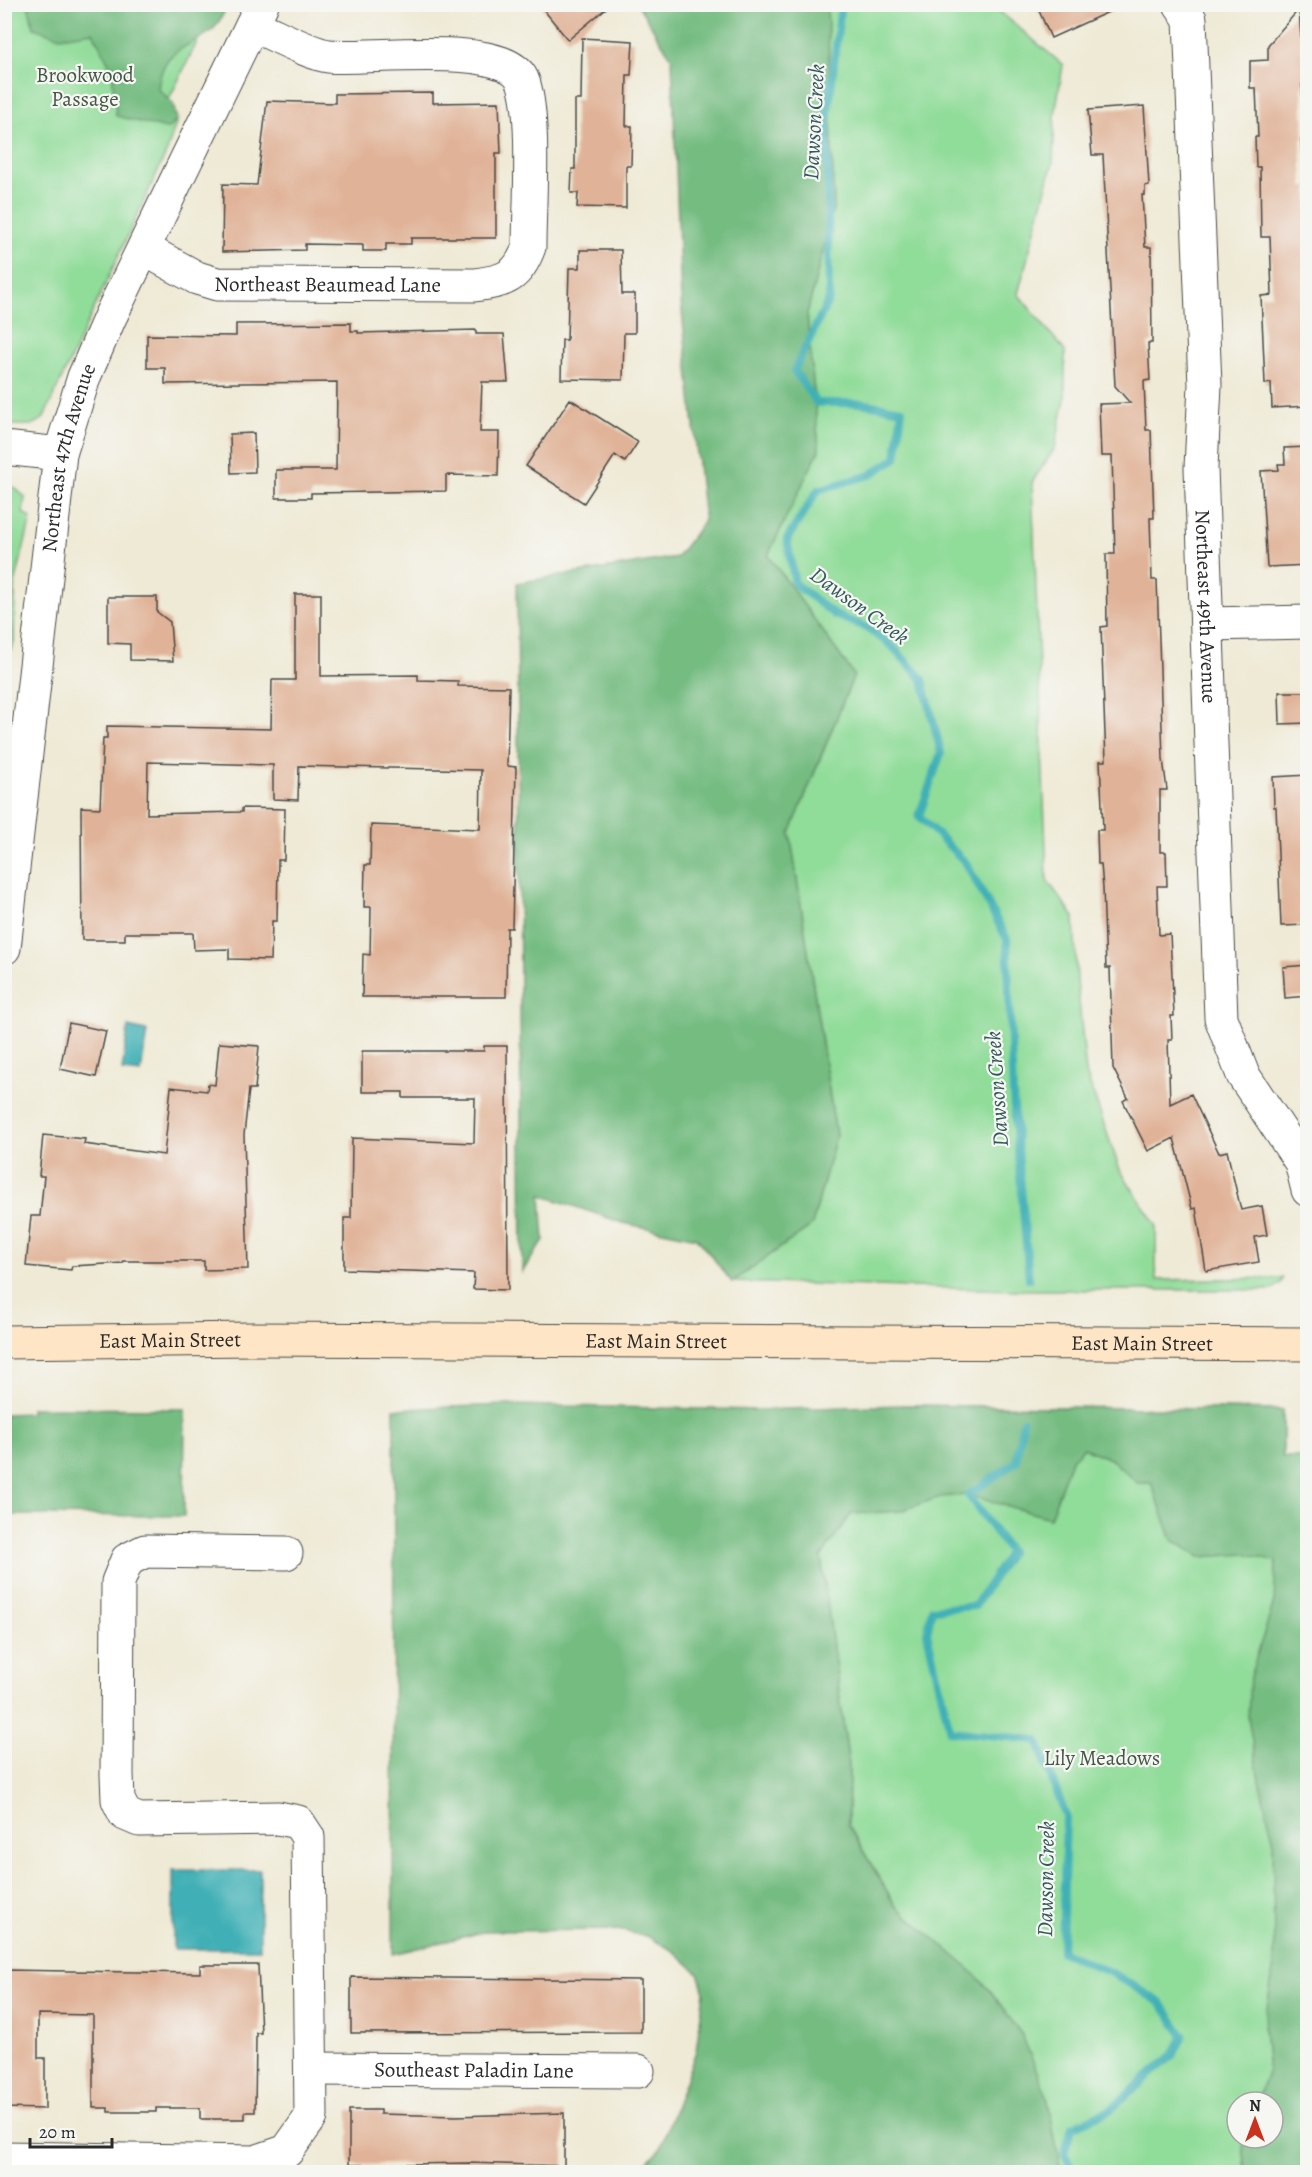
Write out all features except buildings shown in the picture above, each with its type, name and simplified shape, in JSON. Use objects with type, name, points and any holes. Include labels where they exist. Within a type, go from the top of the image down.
[{"type":"main road","name":"East Main Street","points":[[4,1342],[252,1339],[1308,1344]]},
{"type":"street","name":"Northeast 49th Avenue","points":[[1180,4],[1190,19],[1205,385],[1201,468],[1221,1018],[1243,1075],[1301,1162],[1308,1190]]},
{"type":"street","name":"Northeast Beaumead Lane","points":[[144,249],[197,278],[217,284],[475,285],[494,283],[511,277],[522,265],[529,247],[528,102],[521,77],[508,66],[481,56],[326,56],[257,15]]},
{"type":"street","name":"Northeast 47th Avenue","points":[[4,948],[60,454],[89,367],[257,15]]},
{"type":"street","points":[[4,448],[60,454]]},
{"type":"street","points":[[1207,624],[1308,622]]},
{"type":"street","points":[[4,2158],[256,2167],[287,2151],[311,2117],[308,1837],[298,1822],[278,1818],[139,1820],[125,1814],[118,1800],[118,1582],[127,1560],[145,1551],[286,1553]]},
{"type":"street","name":"Southeast Paladin Lane","points":[[312,2069],[638,2071]]},
{"type":"green space","points":[[28,4],[228,5],[213,30],[176,52],[164,65],[158,88],[173,104],[177,120],[167,129],[116,116],[112,70],[93,32],[60,37],[34,28]]},
{"type":"green space","name":"Brookwood Passage","points":[[4,5],[215,5],[156,126],[167,129],[177,120],[167,151],[43,419],[31,425],[5,425]]},
{"type":"green space","points":[[638,5],[827,5],[834,205],[807,314],[819,450],[768,555],[854,675],[790,833],[836,1136],[812,1225],[732,1282],[697,1238],[623,1223],[541,1195],[544,1240],[522,1272],[517,583],[677,557],[704,521],[681,302],[672,59]]},
{"type":"green space","points":[[827,5],[992,5],[1063,65],[1055,114],[1053,162],[1018,294],[1065,351],[1065,399],[1055,448],[1032,482],[1047,880],[1074,917],[1077,980],[1086,1073],[1120,1170],[1156,1225],[1156,1280],[1283,1278],[1281,1283],[1271,1290],[1014,1290],[732,1282],[812,1225],[836,1136],[790,833],[854,675],[768,555],[819,450],[807,314],[834,205]]},
{"type":"green space","points":[[5,487],[14,487],[25,497],[23,513],[31,518],[15,584],[14,642],[6,661],[5,677]]},
{"type":"green space","points":[[507,1405],[759,1410],[902,1405],[1283,1410],[1283,1457],[1308,1457],[1307,2172],[1246,2172],[1244,2150],[1285,2150],[1285,2090],[1261,2090],[1268,2070],[1264,2028],[1274,1964],[1273,1838],[1259,1780],[1248,1718],[1250,1677],[1274,1602],[1276,1561],[1247,1554],[1200,1557],[1172,1540],[1151,1483],[1137,1483],[1112,1460],[1084,1448],[1071,1460],[1050,1518],[968,1495],[940,1497],[900,1511],[851,1514],[821,1557],[849,1766],[848,1825],[895,1905],[965,1965],[990,1990],[1022,2035],[1047,2096],[1061,2172],[638,2172],[661,2147],[696,2051],[704,1992],[698,1973],[674,1951],[646,1936],[618,1930],[487,1931],[393,1954],[394,1409]]},
{"type":"green space","name":"Lily Meadows","points":[[902,1405],[1283,1410],[1283,1457],[1308,1457],[1308,1963],[1264,2028],[1268,2070],[1261,2090],[1225,2090],[1225,2150],[1244,2150],[1246,2172],[1061,2172],[1047,2096],[894,1965],[895,1905],[848,1825],[849,1766],[821,1557],[851,1514]]},
{"type":"green space","points":[[31,1408],[185,1409],[184,1516],[5,1515],[5,1414],[30,1413]]},
{"type":"water","points":[[128,1027],[147,1031],[141,1073],[122,1071]]},
{"type":"water","points":[[173,1870],[260,1870],[260,1949],[173,1949]]},
{"type":"waterway","name":"Dawson Creek","points":[[841,4],[827,122],[829,299],[794,371],[817,403],[860,403],[902,410],[896,458],[870,475],[818,490],[787,539],[795,584],[835,615],[865,627],[892,646],[923,680],[941,753],[919,816],[966,863],[1007,939],[1013,1095],[1029,1279]]},
{"type":"waterway","name":"Dawson Creek","points":[[1023,1421],[1016,1462],[968,1495],[1010,1552],[975,1606],[932,1609],[927,1633],[950,1731],[1037,1740],[1066,1816],[1062,1952],[1114,1974],[1161,2003],[1183,2035],[1174,2054],[1110,2110],[1072,2127],[1064,2153],[1073,2172]]}]
